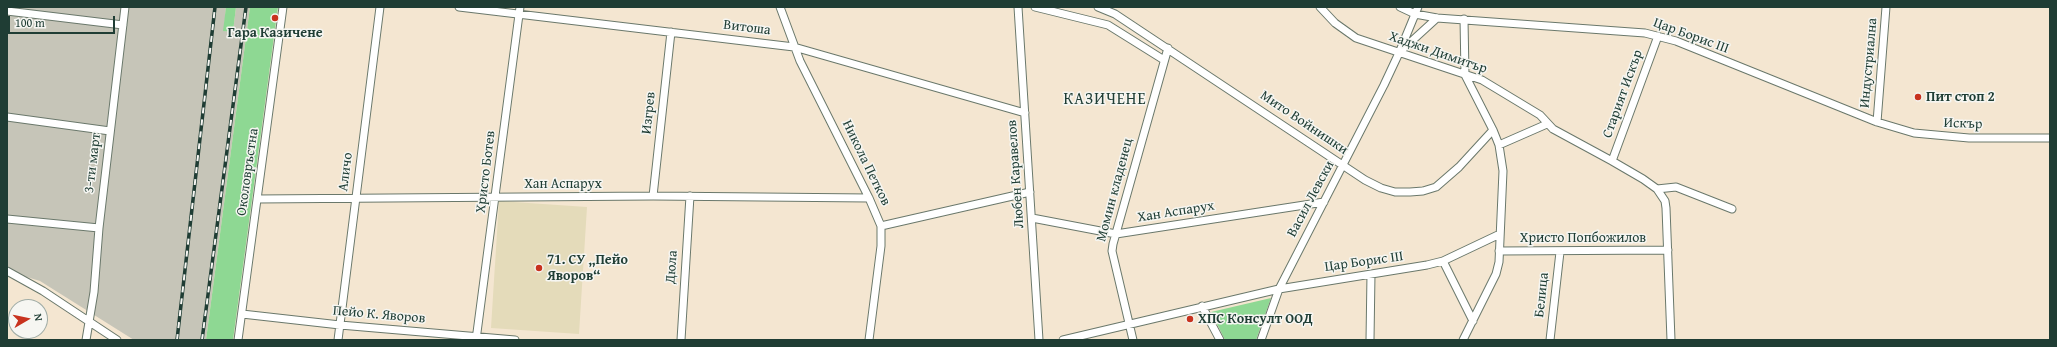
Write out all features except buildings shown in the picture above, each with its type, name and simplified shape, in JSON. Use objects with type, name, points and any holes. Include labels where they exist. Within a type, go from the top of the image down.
[{"type":"street","name":"3-ти март","points":[[86,340],[94,292],[99,228],[125,7]]},
{"type":"street","name":"Околовръстна","points":[[238,340],[283,7]]},
{"type":"street","name":"Аличо","points":[[338,340],[380,7]]},
{"type":"street","name":"Витоша","points":[[459,7],[520,11],[794,47],[1025,113]]},
{"type":"street","name":"Никола Петков","points":[[780,7],[794,47],[869,198],[881,226],[881,246],[870,340]]},
{"type":"street","name":"Любен Каравелов","points":[[1018,7],[1039,340]]},
{"type":"street","points":[[1034,7],[1108,25],[1164,60]]},
{"type":"street","name":"Мито Войнишки","points":[[1098,7],[1116,14],[1343,165],[1381,188],[1395,192],[1423,191],[1436,187],[1447,179],[1493,130]]},
{"type":"street","name":"Хаджи Димитър","points":[[1320,7],[1335,23],[1356,38],[1482,80],[1540,115],[1547,124]]},
{"type":"street","name":"Цар Борис III","points":[[1400,7],[1437,18],[1631,30],[1658,36],[1704,52],[1877,122]]},
{"type":"street","name":"Индустриална","points":[[1877,122],[1886,7]]},
{"type":"street","points":[[7,11],[123,25]]},
{"type":"street","name":"Христо Ботев","points":[[476,338],[520,11]]},
{"type":"street","name":"Васил Левски","points":[[1261,340],[1278,289],[1343,165],[1399,53],[1416,11]]},
{"type":"street","points":[[1399,53],[1437,18]]},
{"type":"street","points":[[1463,340],[1496,274],[1499,251],[1503,171],[1499,145],[1465,75],[1464,19]]},
{"type":"street","name":"Изгрев","points":[[653,196],[671,32]]},
{"type":"street","name":"Старият Искър","points":[[1612,161],[1658,36]]},
{"type":"street","name":"Момин кладенец","points":[[1133,340],[1112,251],[1168,48]]},
{"type":"street","points":[[7,117],[110,131]]},
{"type":"street","name":"Искър","points":[[1877,122],[1914,134],[1932,136],[2050,138]]},
{"type":"street","points":[[1499,145],[1547,124],[1553,130],[1643,179],[1657,190],[1665,201],[1671,340]]},
{"type":"street","points":[[1657,190],[1676,187],[1732,209]]},
{"type":"street","points":[[881,226],[1030,192]]},
{"type":"street","name":"Хан Аспарух","points":[[257,199],[653,196],[869,198]]},
{"type":"street","name":"Дюла","points":[[681,340],[690,196]]},
{"type":"street","name":"Хан Аспарух","points":[[1032,218],[1116,234],[1324,202]]},
{"type":"street","points":[[7,219],[99,228]]},
{"type":"street","name":"Цар Борис III","points":[[1063,340],[1278,289],[1443,261],[1500,234]]},
{"type":"street","name":"Христо Попбожилов","points":[[1499,251],[1560,252],[1668,250]]},
{"type":"street","name":"Белица","points":[[1550,340],[1560,252]]},
{"type":"street","points":[[1443,261],[1473,321]]},
{"type":"street","points":[[7,271],[43,291],[117,340]]},
{"type":"street","points":[[1370,274],[1370,340]]},
{"type":"street","points":[[1202,306],[1220,340]]},
{"type":"street","name":"Пейо К. Яворов","points":[[242,314],[476,338],[515,340]]},
{"type":"shaded area","points":[[7,7],[226,7],[224,31],[233,32],[236,7],[250,7],[206,340],[134,340],[40,281],[7,271]]},
{"type":"shaded area","name":"71. СУ „Пейо Яворов“","points":[[499,201],[587,207],[579,334],[491,328]]},
{"type":"green space","points":[[226,7],[236,7],[233,32],[223,31]]},
{"type":"green space","points":[[250,7],[278,7],[233,340],[206,340]]},
{"type":"green space","points":[[1271,298],[1256,340],[1225,340],[1211,312]]},
{"type":"railway","points":[[177,340],[215,7]]},
{"type":"railway","points":[[202,340],[246,7]]},
{"type":"place","name":"Гара Казичене","points":[[275,18]]},
{"type":"place","name":"Пит стоп 2","points":[[1918,97]]},
{"type":"place","name":"71. СУ „Пейо Яворов“","points":[[539,268]]},
{"type":"place","name":"ХПС Консулт ООД","points":[[1190,319]]},
{"type":"district","name":"КАЗИЧЕНЕ","points":[[1105,100]]}]
